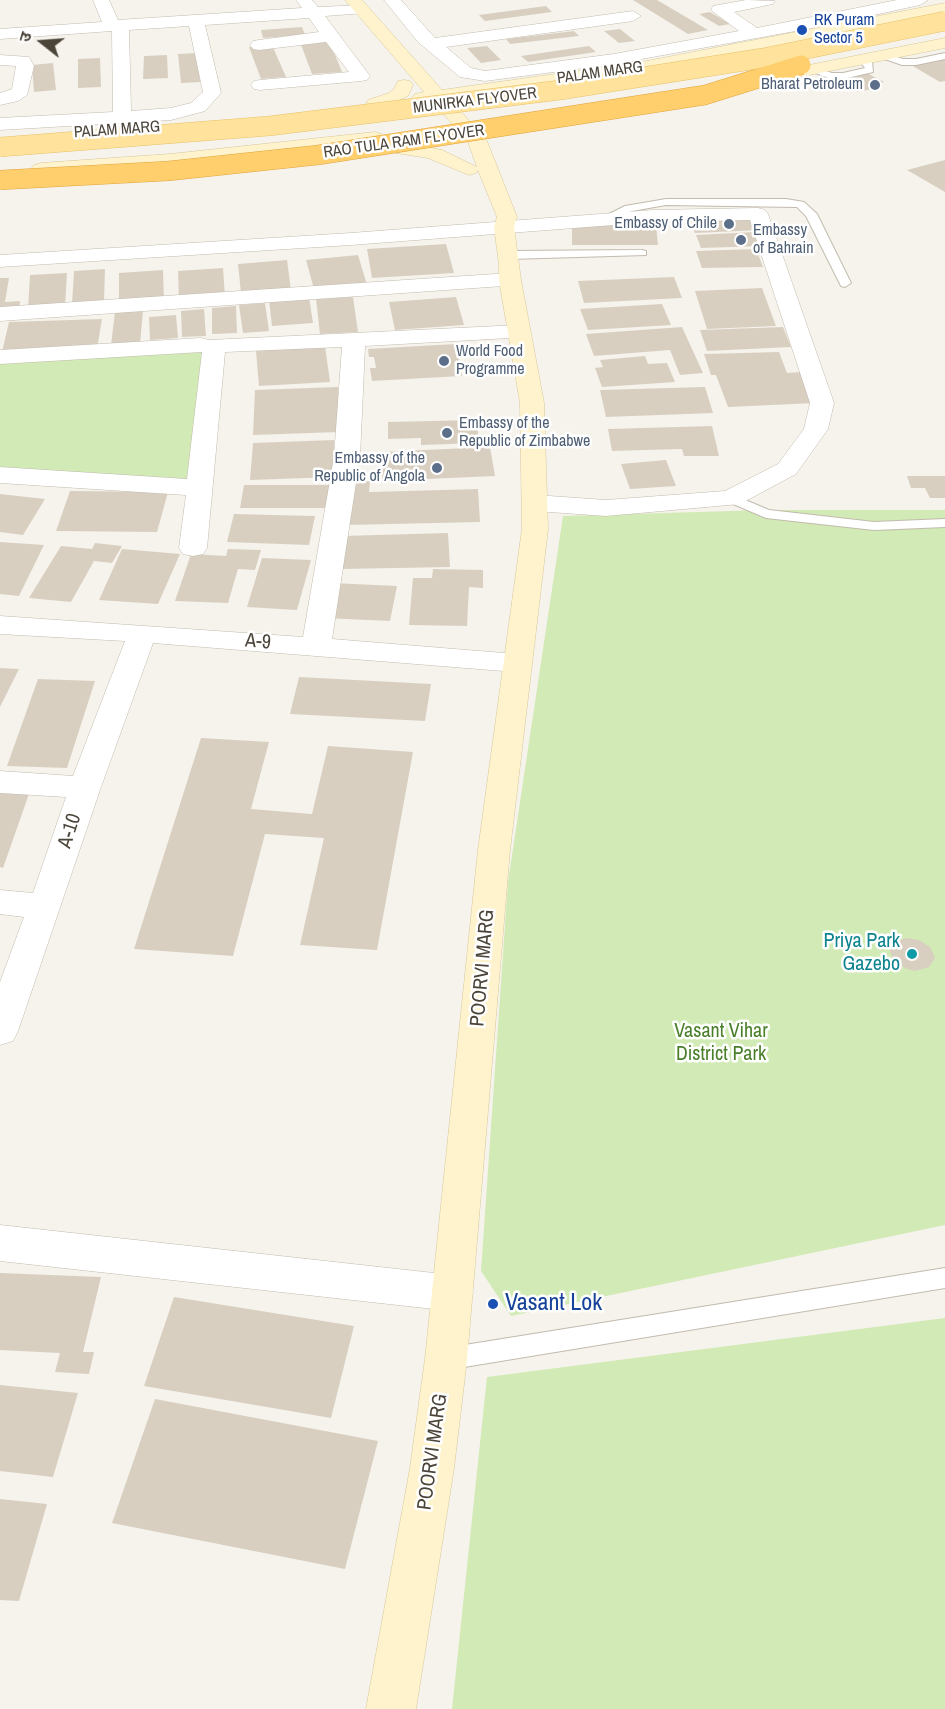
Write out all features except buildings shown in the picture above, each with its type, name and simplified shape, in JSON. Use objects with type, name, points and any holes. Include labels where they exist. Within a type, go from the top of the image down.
[{"type":"highway","name":"RAO TULA RAM FLYOVER","points":[[0,180],[168,171],[330,153],[705,95],[807,67]]},
{"type":"main road","name":"POORVI MARG","points":[[348,5],[417,71],[435,96],[466,127],[485,156],[507,217],[508,254],[532,403],[536,503],[535,529],[516,663],[494,850],[446,1359],[432,1468],[390,1709]]},
{"type":"main road","points":[[348,5],[409,92],[464,158],[508,254]]},
{"type":"main road","name":"PALAM MARG","points":[[1,128],[213,123],[375,104],[409,92],[435,96],[647,66],[945,8]]},
{"type":"main road","name":"MUNIRKA FLYOVER","points":[[0,147],[269,126],[560,90],[763,58],[945,21]]},
{"type":"main road","name":"PALAM MARG","points":[[0,172],[170,160],[466,127],[681,95],[807,67],[864,60],[944,45]]},
{"type":"main road","name":"MUNIRKA FLYOVER","points":[[0,158],[147,147],[345,127],[807,67],[944,45]]},
{"type":"main road","points":[[417,71],[435,81],[486,89]]},
{"type":"main road","points":[[280,116],[303,117],[312,121],[317,127],[317,134],[313,141],[295,147]]},
{"type":"main road","points":[[354,141],[411,148],[435,154],[469,169]]},
{"type":"street","points":[[101,0],[116,26],[122,117]]},
{"type":"street","points":[[393,2],[431,44],[468,74],[478,76],[534,71],[673,48],[920,0]]},
{"type":"street","points":[[393,2],[414,1]]},
{"type":"street","points":[[753,33],[719,10],[767,1]]},
{"type":"street","points":[[418,31],[615,2],[673,48]]},
{"type":"street","points":[[196,21],[212,93],[207,100],[188,111],[1,128],[2,99],[12,97],[21,91],[25,66],[23,61],[3,59],[3,34],[196,21],[308,7],[348,5]]},
{"type":"street","points":[[260,85],[361,76],[308,7]]},
{"type":"street","points":[[431,44],[633,16]]},
{"type":"street","points":[[259,45],[330,36]]},
{"type":"street","points":[[0,314],[508,254],[603,220],[677,215],[758,214],[822,402],[816,429],[787,469],[731,498],[606,508],[536,503]]},
{"type":"street","points":[[0,261],[508,254]]},
{"type":"street","points":[[0,357],[520,332]]},
{"type":"street","points":[[316,647],[347,457],[354,339]]},
{"type":"street","points":[[193,548],[215,350],[212,346]]},
{"type":"street","points":[[0,475],[200,488]]},
{"type":"street","name":"A-9","points":[[0,625],[142,633],[516,663]]},
{"type":"street","name":"A-10","points":[[0,1031],[85,787],[142,633]]},
{"type":"street","points":[[0,782],[85,787]]},
{"type":"street","points":[[0,902],[45,906]]},
{"type":"street","points":[[0,1244],[452,1293]]},
{"type":"lane","points":[[603,220],[629,208],[666,202],[800,204],[812,214],[845,283]]},
{"type":"lane","points":[[508,254],[642,253]]},
{"type":"lane","points":[[731,498],[766,514],[873,526],[945,523]]},
{"type":"lane","points":[[446,1359],[945,1278]]},
{"type":"green space","points":[[206,348],[190,482],[0,470],[0,362]]},
{"type":"green space","name":"Vasant Vihar District Park","points":[[765,510],[945,510],[945,1225],[511,1316],[481,1271],[508,882],[563,516]]},
{"type":"green space","points":[[945,1318],[945,1709],[452,1709],[487,1377]]},
{"type":"place","name":"RK Puram Sector 5","points":[[802,30]]},
{"type":"place","name":"Bharat Petroleum","points":[[875,85]]},
{"type":"place","name":"Embassy of Chile","points":[[729,224]]},
{"type":"place","name":"Embassy of Bahrain","points":[[741,240]]},
{"type":"place","name":"World Food Programme","points":[[444,361]]},
{"type":"place","name":"Embassy of the Republic of Zimbabwe","points":[[447,433]]},
{"type":"place","name":"Embassy of the Republic of Angola","points":[[437,468]]},
{"type":"place","name":"Priya Park Gazebo","points":[[912,954]]},
{"type":"place","name":"Vasant Lok","points":[[493,1304]]}]
